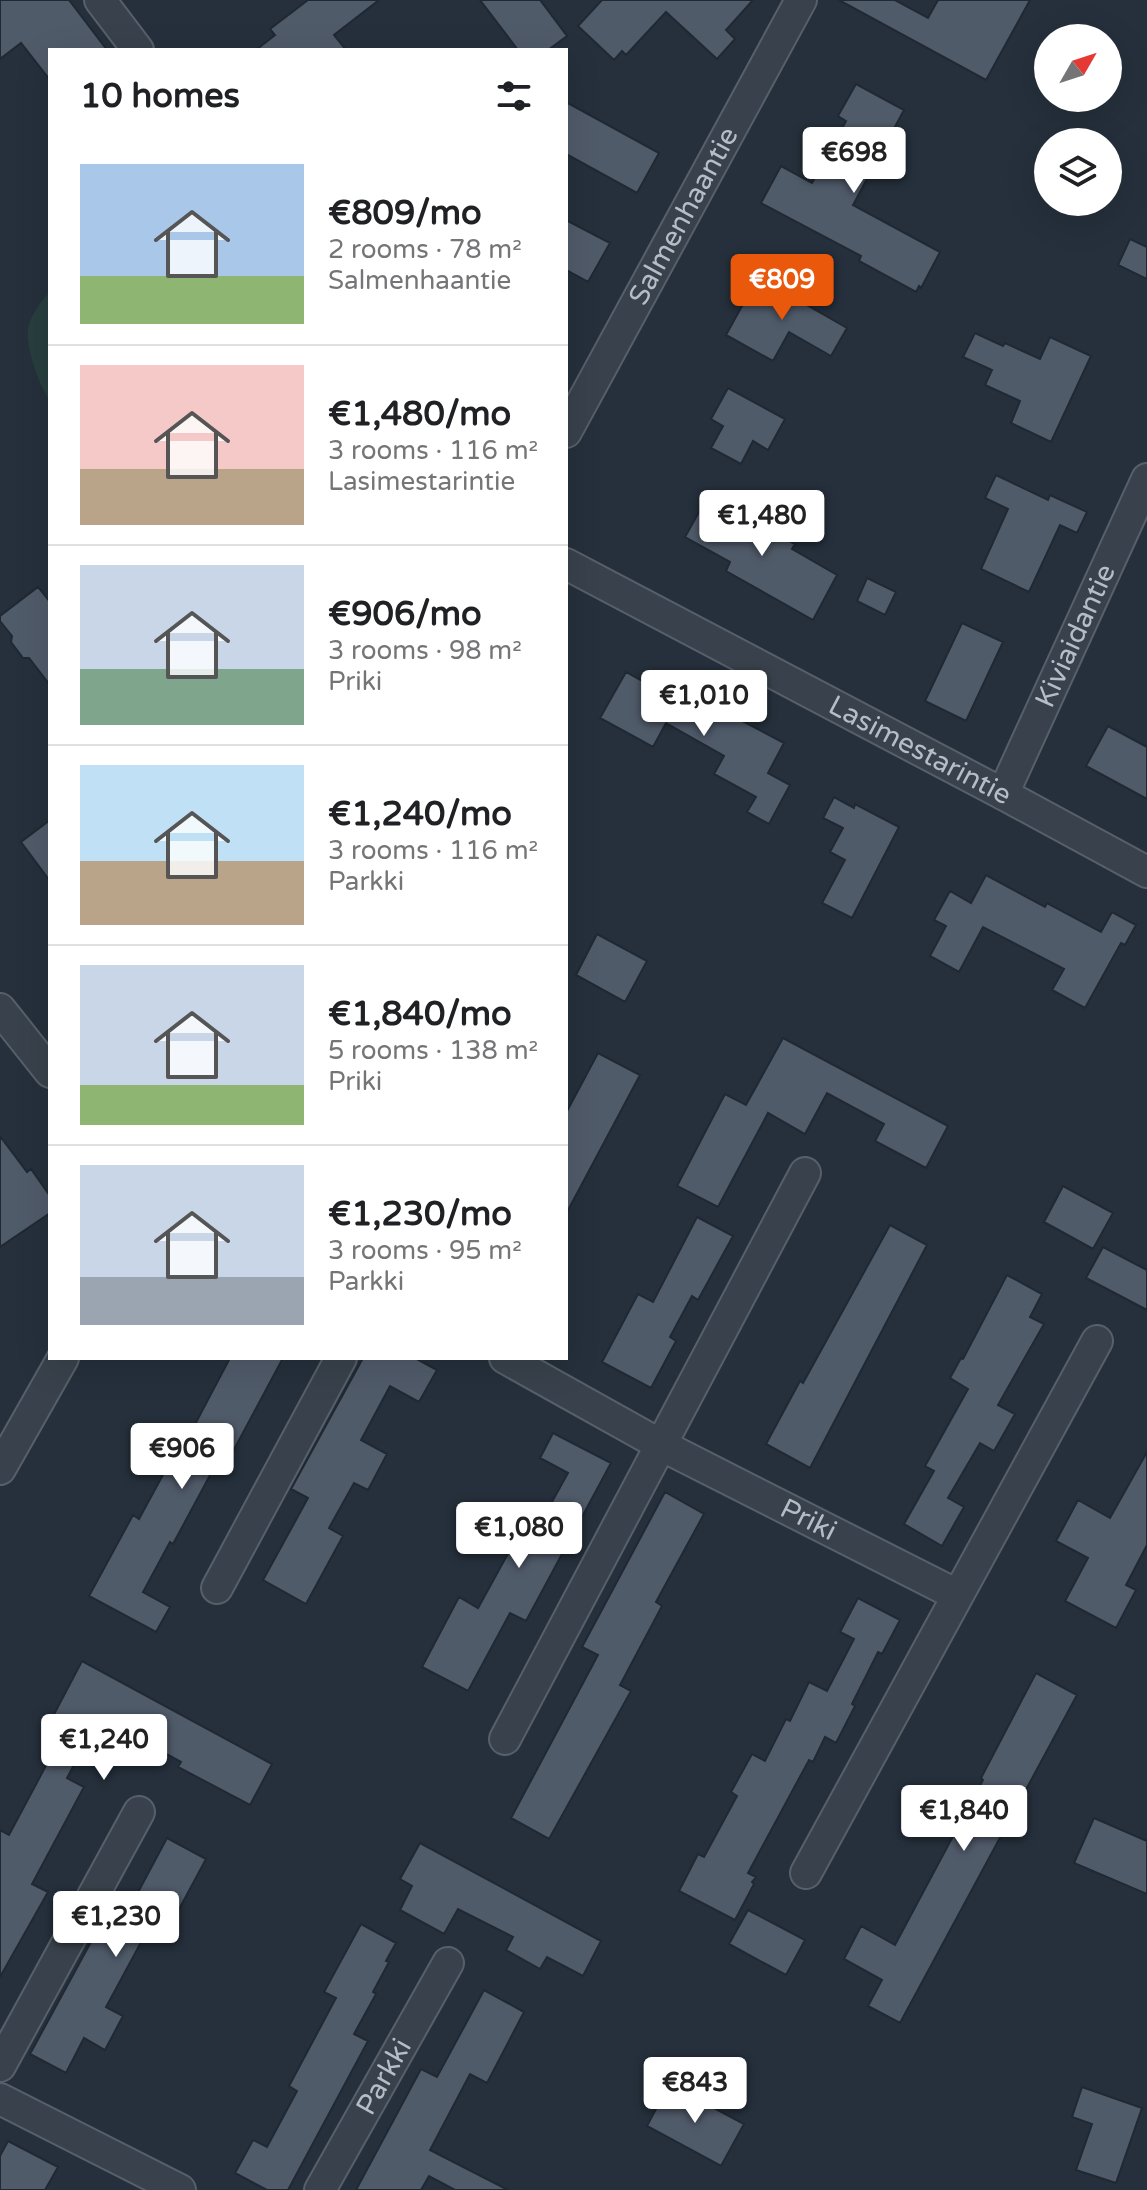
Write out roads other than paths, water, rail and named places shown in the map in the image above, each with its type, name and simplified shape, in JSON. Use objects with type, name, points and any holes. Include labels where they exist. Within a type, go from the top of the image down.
[{"type":"street","points":[[100,0],[136,48]]},
{"type":"street","name":"Salmenhaantie","points":[[568,428],[801,0]]},
{"type":"street","name":"Kiviaidantie","points":[[1003,794],[1147,479]]},
{"type":"street","name":"Lasimestarintie","points":[[568,565],[1147,872]]},
{"type":"street","points":[[0,1009],[48,1069]]},
{"type":"street","points":[[505,1739],[805,1173]]},
{"type":"street","points":[[806,1873],[1097,1341]]},
{"type":"street","points":[[0,1469],[62,1360]]},
{"type":"street","points":[[217,1588],[340,1360]]},
{"type":"street","name":"Priki","points":[[509,1360],[659,1444],[957,1595]]},
{"type":"street","points":[[0,2066],[139,1812]]},
{"type":"street","name":"Parkki","points":[[320,2190],[448,1963]]},
{"type":"street","points":[[0,2099],[180,2190]]}]
